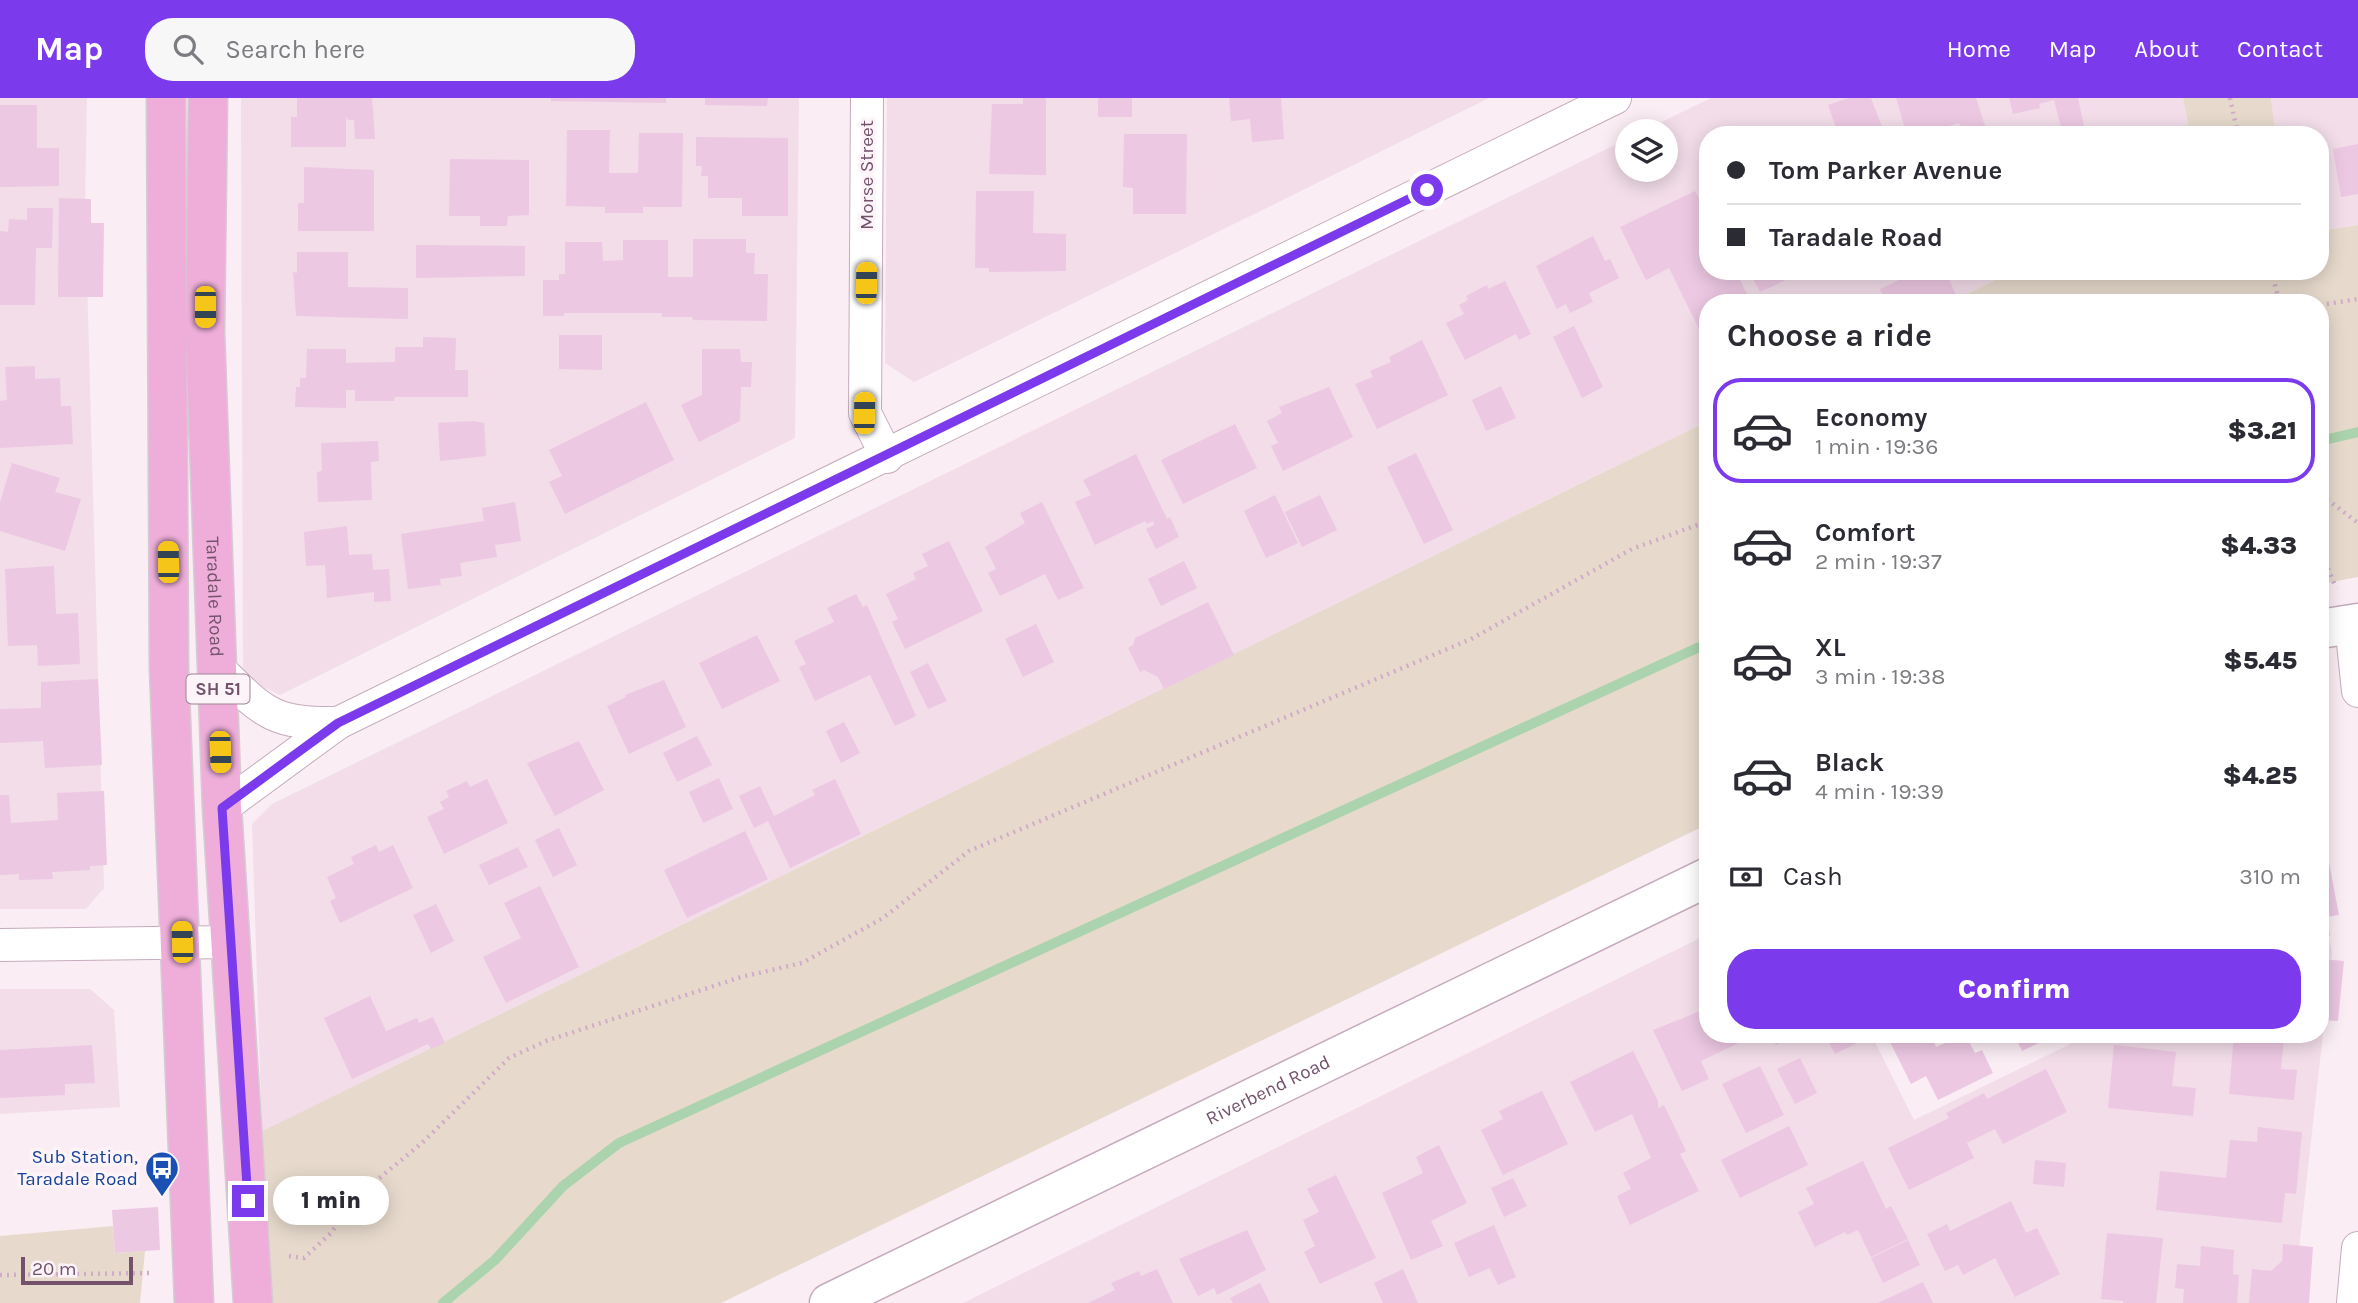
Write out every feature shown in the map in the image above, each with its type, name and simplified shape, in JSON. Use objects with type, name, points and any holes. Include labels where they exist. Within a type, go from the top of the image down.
[{"type":"highway","name":"SH 51","points":[[166,98],[169,669],[194,1288]]},
{"type":"highway","name":"Taradale Road","points":[[208,98],[205,332],[222,808],[252,1279]]},
{"type":"street","name":"Morse Street","points":[[867,98],[864,413],[887,457]]},
{"type":"street","points":[[222,808],[338,723],[887,457],[1615,98]]},
{"type":"street","points":[[2343,625],[2358,691]]},
{"type":"street","points":[[218,668],[253,702],[274,716],[298,723],[338,723]]},
{"type":"street","name":"Riverbend Road","points":[[829,1303],[1699,881]]},
{"type":"street","points":[[0,945],[231,942]]},
{"type":"street","points":[[2353,1303],[2358,1248]]},
{"type":"path","points":[[2230,98],[2236,126]]},
{"type":"path","points":[[2329,304],[2358,299]]},
{"type":"path","points":[[2329,500],[2358,523]]},
{"type":"path","points":[[252,1279],[304,1258],[331,1233],[354,1199],[422,1143],[509,1058],[546,1041],[728,981],[802,962],[883,918],[969,851],[1471,639],[1632,550],[1699,524]]},
{"type":"path","points":[[0,1275],[194,1288]]},
{"type":"shaded area","points":[[0,98],[87,98],[85,206],[104,888],[86,909],[0,909]]},
{"type":"shaded area","points":[[241,98],[799,98],[795,438],[280,695],[243,677]]},
{"type":"shaded area","points":[[887,98],[1489,98],[914,382],[885,363]]},
{"type":"shaded area","points":[[1711,98],[2183,98],[2188,126],[1699,126],[1699,280],[1995,280],[1967,294],[1699,294],[1699,425],[262,1131],[252,824],[272,804],[1615,145],[1615,182],[1678,182],[1678,119],[1668,119]]},
{"type":"shaded area","points":[[2183,98],[2271,98],[2275,126],[2188,126]]},
{"type":"shaded area","points":[[2271,98],[2358,98],[2358,225],[2329,230],[2329,126],[2275,126]]},
{"type":"shaded area","points":[[2358,225],[2358,577],[2329,582],[2329,294],[1967,294],[1995,280],[2329,280],[2329,230]]},
{"type":"shaded area","points":[[1699,425],[1699,828],[721,1303],[271,1303],[262,1131]]},
{"type":"shaded area","points":[[1699,938],[1699,1043],[1876,1043],[1914,1120],[2072,1043],[2322,1043],[2293,1303],[963,1303]]},
{"type":"shaded area","points":[[2329,938],[2332,953],[2329,980]]},
{"type":"shaded area","points":[[0,989],[90,989],[114,1010],[120,1107],[0,1114]]},
{"type":"shaded area","points":[[113,1226],[115,1253],[145,1251],[140,1303],[0,1303],[0,1236]]},
{"type":"building","points":[[297,98],[372,98],[375,139],[355,139],[354,120],[348,120],[346,116],[346,147],[291,147],[291,117],[297,117]]},
{"type":"building","points":[[551,98],[666,98],[666,103],[551,101]]},
{"type":"building","points":[[705,98],[768,98],[767,106],[705,105]]},
{"type":"building","points":[[1023,98],[1046,98],[1046,175],[989,174],[992,104],[1023,104]]},
{"type":"building","points":[[1098,98],[1132,98],[1132,117],[1098,117]]},
{"type":"building","points":[[1229,98],[1281,98],[1284,139],[1252,142],[1250,119],[1231,121]]},
{"type":"building","points":[[1848,98],[1871,98],[1882,126],[1836,126],[1828,105]]},
{"type":"building","points":[[1896,98],[1976,98],[1985,126],[1960,126],[1959,123],[1949,126],[1904,126]]},
{"type":"building","points":[[2009,98],[2078,98],[2084,126],[2061,126],[2054,100],[2039,104],[2040,108],[2013,114]]},
{"type":"building","points":[[0,105],[37,105],[37,148],[59,148],[59,186],[0,187]]},
{"type":"building","points":[[567,130],[610,130],[609,173],[638,173],[639,133],[683,133],[682,207],[643,207],[643,213],[605,213],[605,207],[566,206]]},
{"type":"building","points":[[1124,134],[1187,134],[1186,214],[1133,214],[1133,188],[1123,187]]},
{"type":"building","points":[[696,137],[788,138],[788,216],[742,216],[742,198],[708,198],[708,176],[701,176],[702,166],[696,166]]},
{"type":"building","points":[[2358,144],[2358,194],[2341,197],[2333,149]]},
{"type":"building","points":[[450,159],[529,160],[529,215],[508,216],[507,226],[480,226],[480,216],[449,216]]},
{"type":"building","points":[[304,167],[374,170],[374,231],[298,231],[298,203],[304,203]]},
{"type":"building","points":[[976,191],[1034,191],[1033,233],[1066,234],[1066,271],[989,272],[989,268],[975,268]]},
{"type":"building","points":[[1695,191],[1699,199],[1699,280],[1740,280],[1747,294],[1699,294],[1699,329],[1669,268],[1646,280],[1620,227]]},
{"type":"building","points":[[59,198],[91,199],[91,223],[104,223],[103,297],[58,297]]},
{"type":"building","points":[[27,208],[53,208],[52,248],[36,248],[35,305],[0,305],[0,231],[8,232],[9,219],[27,220]]},
{"type":"building","points":[[1593,236],[1605,261],[1610,259],[1619,278],[1589,293],[1593,302],[1570,313],[1566,304],[1557,309],[1536,266]]},
{"type":"building","points":[[693,239],[746,239],[746,253],[755,253],[754,274],[768,274],[767,321],[693,320],[692,317],[662,317],[662,313],[564,313],[564,316],[543,316],[543,280],[559,280],[559,274],[565,274],[565,242],[602,242],[603,261],[623,260],[623,240],[668,240],[668,277],[693,277]]},
{"type":"building","points":[[416,245],[525,246],[525,276],[416,278]]},
{"type":"building","points":[[297,252],[348,252],[348,287],[408,288],[408,319],[296,316],[293,272],[297,273]]},
{"type":"building","points":[[1754,280],[1786,280],[1760,292]]},
{"type":"building","points":[[1899,280],[1949,280],[1956,294],[1882,294],[1880,289]]},
{"type":"building","points":[[1505,281],[1531,334],[1519,340],[1516,334],[1465,360],[1446,323],[1464,314],[1459,305],[1468,300],[1466,296],[1487,285],[1488,289]]},
{"type":"building","points":[[1574,326],[1603,387],[1582,398],[1553,337]]},
{"type":"building","points":[[559,335],[602,335],[602,370],[559,369]]},
{"type":"building","points":[[423,337],[456,338],[455,370],[468,370],[468,397],[395,397],[394,401],[355,401],[355,390],[346,390],[346,408],[295,407],[296,387],[300,387],[300,378],[306,378],[307,349],[346,349],[346,363],[395,362],[395,347],[423,347]]},
{"type":"building","points":[[1422,340],[1448,395],[1377,429],[1355,384],[1373,377],[1370,371],[1391,362],[1389,357]]},
{"type":"building","points":[[702,349],[740,349],[741,362],[752,362],[751,387],[741,387],[740,421],[699,442],[681,405],[702,395]]},
{"type":"building","points":[[35,366],[35,379],[60,378],[61,406],[71,406],[73,444],[0,448],[0,401],[7,400],[5,367]]},
{"type":"building","points":[[1501,386],[1516,418],[1486,431],[1472,400]]},
{"type":"building","points":[[1329,387],[1353,437],[1283,471],[1271,446],[1278,443],[1267,421],[1282,413],[1279,407]]},
{"type":"building","points":[[646,402],[674,460],[565,514],[549,482],[562,476],[549,450]]},
{"type":"building","points":[[438,423],[484,423],[486,456],[440,461]]},
{"type":"building","points":[[1235,424],[1257,468],[1183,504],[1161,460]]},
{"type":"building","points":[[378,441],[379,461],[371,462],[372,500],[318,502],[317,472],[322,471],[321,443]]},
{"type":"building","points":[[1416,453],[1453,530],[1424,544],[1387,467]]},
{"type":"building","points":[[1136,454],[1167,519],[1170,517],[1179,537],[1156,549],[1146,529],[1154,525],[1153,521],[1147,524],[1145,521],[1095,545],[1075,502],[1091,495],[1083,480]]},
{"type":"building","points":[[12,463],[60,478],[55,492],[81,499],[65,551],[0,531],[0,502]]},
{"type":"building","points":[[1275,495],[1298,543],[1266,558],[1244,511]]},
{"type":"building","points":[[1320,495],[1337,530],[1302,547],[1285,512]]},
{"type":"building","points":[[515,502],[521,541],[495,545],[497,557],[460,563],[462,576],[440,579],[441,585],[408,589],[401,534],[484,521],[482,508]]},
{"type":"building","points":[[1042,502],[1084,588],[1058,600],[1045,574],[1000,596],[988,573],[996,569],[985,547],[1025,523],[1020,513]]},
{"type":"building","points":[[347,526],[349,555],[372,554],[373,570],[389,569],[391,601],[374,602],[374,592],[327,598],[325,565],[306,566],[304,532]]},
{"type":"building","points":[[949,541],[983,611],[905,649],[892,622],[898,619],[886,594],[916,579],[913,573],[928,566],[922,554]]},
{"type":"building","points":[[1184,561],[1197,588],[1161,606],[1148,579]]},
{"type":"building","points":[[54,566],[56,614],[78,613],[80,664],[38,666],[37,645],[8,646],[5,569]]},
{"type":"building","points":[[856,594],[863,607],[867,605],[916,716],[895,726],[870,675],[815,701],[799,667],[806,664],[794,641],[834,622],[827,608]]},
{"type":"building","points":[[1208,602],[1234,655],[1164,689],[1158,677],[1144,670],[1140,672],[1128,648],[1133,645],[1135,638]]},
{"type":"building","points":[[1036,624],[1054,662],[1023,677],[1005,639]]},
{"type":"building","points":[[757,635],[780,681],[722,709],[699,663]]},
{"type":"building","points":[[928,663],[947,701],[928,709],[910,672]]},
{"type":"building","points":[[98,679],[102,765],[45,768],[43,741],[0,743],[0,709],[41,708],[41,682]]},
{"type":"building","points":[[664,680],[686,727],[629,754],[607,706],[626,697],[625,695]]},
{"type":"building","points":[[844,722],[860,753],[841,763],[826,731]]},
{"type":"building","points":[[697,736],[712,765],[677,782],[663,753]]},
{"type":"building","points":[[579,741],[604,790],[555,816],[527,763]]},
{"type":"building","points":[[719,778],[733,809],[703,823],[689,792]]},
{"type":"building","points":[[487,779],[508,823],[444,854],[427,817],[444,809],[440,802],[449,797],[446,791],[467,781],[470,787]]},
{"type":"building","points":[[835,779],[861,834],[790,868],[768,821],[754,828],[739,796],[760,786],[774,816],[815,795],[812,790]]},
{"type":"building","points":[[104,791],[107,865],[90,866],[90,870],[52,872],[53,879],[19,880],[19,874],[0,875],[0,795],[9,795],[11,823],[58,820],[57,793]]},
{"type":"building","points":[[559,828],[577,865],[553,877],[535,840]]},
{"type":"building","points":[[745,831],[768,879],[687,918],[664,870]]},
{"type":"building","points":[[376,845],[379,852],[393,845],[413,888],[340,923],[330,901],[336,898],[327,877],[354,864],[351,857]]},
{"type":"building","points":[[518,847],[528,867],[489,885],[479,865]]},
{"type":"building","points":[[2329,862],[2339,915],[2329,917]]},
{"type":"building","points":[[540,886],[579,967],[506,1003],[483,957],[521,938],[504,903]]},
{"type":"building","points":[[436,904],[454,941],[431,953],[413,915]]},
{"type":"building","points":[[2329,960],[2344,961],[2338,1021],[2329,1020]]},
{"type":"building","points":[[370,996],[386,1031],[417,1018],[419,1023],[433,1017],[445,1043],[431,1049],[428,1044],[352,1079],[324,1018]]},
{"type":"building","points":[[1699,1012],[1699,1043],[1739,1043],[1701,1061],[1709,1079],[1682,1091],[1653,1030]]},
{"type":"building","points":[[1830,1043],[1857,1043],[1835,1054]]},
{"type":"building","points":[[1890,1043],[1934,1043],[1936,1047],[1945,1043],[1970,1043],[1975,1053],[1982,1050],[1993,1073],[1938,1100],[1926,1076],[1911,1084]]},
{"type":"building","points":[[2018,1043],[2038,1043],[2022,1051]]},
{"type":"building","points":[[2233,1043],[2284,1043],[2281,1069],[2297,1070],[2294,1100],[2229,1094]]},
{"type":"building","points":[[92,1045],[95,1083],[65,1084],[65,1095],[0,1098],[0,1050]]},
{"type":"building","points":[[2114,1045],[2176,1052],[2172,1086],[2196,1088],[2193,1116],[2108,1108]]},
{"type":"building","points":[[1633,1051],[1658,1101],[1658,1108],[1664,1105],[1686,1151],[1680,1154],[1699,1191],[1630,1225],[1617,1196],[1631,1189],[1623,1173],[1651,1158],[1632,1114],[1595,1132],[1570,1082]]},
{"type":"building","points":[[1800,1058],[1817,1093],[1795,1104],[1777,1069]]},
{"type":"building","points":[[1760,1066],[1784,1115],[1746,1133],[1722,1084]]},
{"type":"building","points":[[2046,1069],[2067,1112],[2003,1144],[1995,1129],[1967,1143],[1974,1158],[1909,1190],[1888,1148],[1949,1118],[1946,1113],[1984,1093],[1987,1099]]},
{"type":"building","points":[[1542,1091],[1568,1144],[1503,1175],[1481,1130],[1503,1119],[1499,1111]]},
{"type":"building","points":[[1789,1126],[1808,1165],[1740,1198],[1721,1160]]},
{"type":"building","points":[[2258,1127],[2302,1132],[2296,1194],[2285,1193],[2282,1223],[2156,1210],[2160,1171],[2226,1178],[2230,1140],[2257,1142]]},
{"type":"building","points":[[1439,1145],[1467,1203],[1431,1221],[1443,1246],[1411,1260],[1382,1193],[1423,1173],[1416,1157]]},
{"type":"building","points":[[2035,1160],[2066,1163],[2064,1187],[2033,1184]]},
{"type":"building","points":[[1863,1161],[1886,1209],[1891,1206],[1908,1239],[1871,1257],[1858,1230],[1847,1235],[1845,1232],[1815,1247],[1798,1212],[1814,1204],[1806,1188]]},
{"type":"building","points":[[1336,1175],[1376,1258],[1320,1284],[1304,1252],[1315,1246],[1303,1220],[1319,1212],[1307,1189]]},
{"type":"building","points":[[1513,1178],[1527,1206],[1504,1217],[1491,1188]]},
{"type":"building","points":[[2011,1201],[2026,1233],[2037,1228],[2060,1274],[2015,1297],[1995,1258],[1963,1275],[1958,1265],[1945,1271],[1927,1234],[1947,1224],[1950,1231]]},
{"type":"building","points":[[158,1207],[160,1250],[115,1253],[112,1210]]},
{"type":"building","points":[[1494,1225],[1516,1277],[1498,1285],[1490,1268],[1469,1277],[1454,1243]]},
{"type":"building","points":[[1247,1230],[1266,1270],[1217,1295],[1214,1288],[1198,1296],[1179,1259]]},
{"type":"building","points":[[2107,1233],[2163,1238],[2156,1303],[2123,1303],[2101,1299]]},
{"type":"building","points":[[1908,1240],[1920,1265],[1883,1283],[1871,1258]]},
{"type":"building","points":[[2283,1244],[2313,1247],[2309,1303],[2249,1303],[2252,1269],[2271,1271],[2282,1261]]},
{"type":"building","points":[[2201,1246],[2234,1250],[2233,1274],[2239,1275],[2237,1303],[2183,1303],[2184,1289],[2175,1288],[2177,1264],[2200,1266]]},
{"type":"building","points":[[1157,1269],[1173,1303],[1088,1303],[1115,1290],[1111,1283],[1139,1271],[1141,1276]]},
{"type":"building","points":[[1403,1269],[1418,1303],[1383,1303],[1374,1283]]},
{"type":"building","points":[[1923,1282],[1933,1303],[1878,1303]]},
{"type":"building","points":[[1260,1283],[1270,1303],[1233,1303],[1230,1298]]},
{"type":"waterway","points":[[2329,439],[2358,432]]},
{"type":"waterway","points":[[443,1303],[495,1260],[563,1186],[619,1143],[1699,647]]},
{"type":"place","name":"Sub Station, Taradale Road","points":[[162,1198]]},
{"type":"route","points":[[248,1201],[222,808],[338,723],[887,457],[1427,190]]}]
